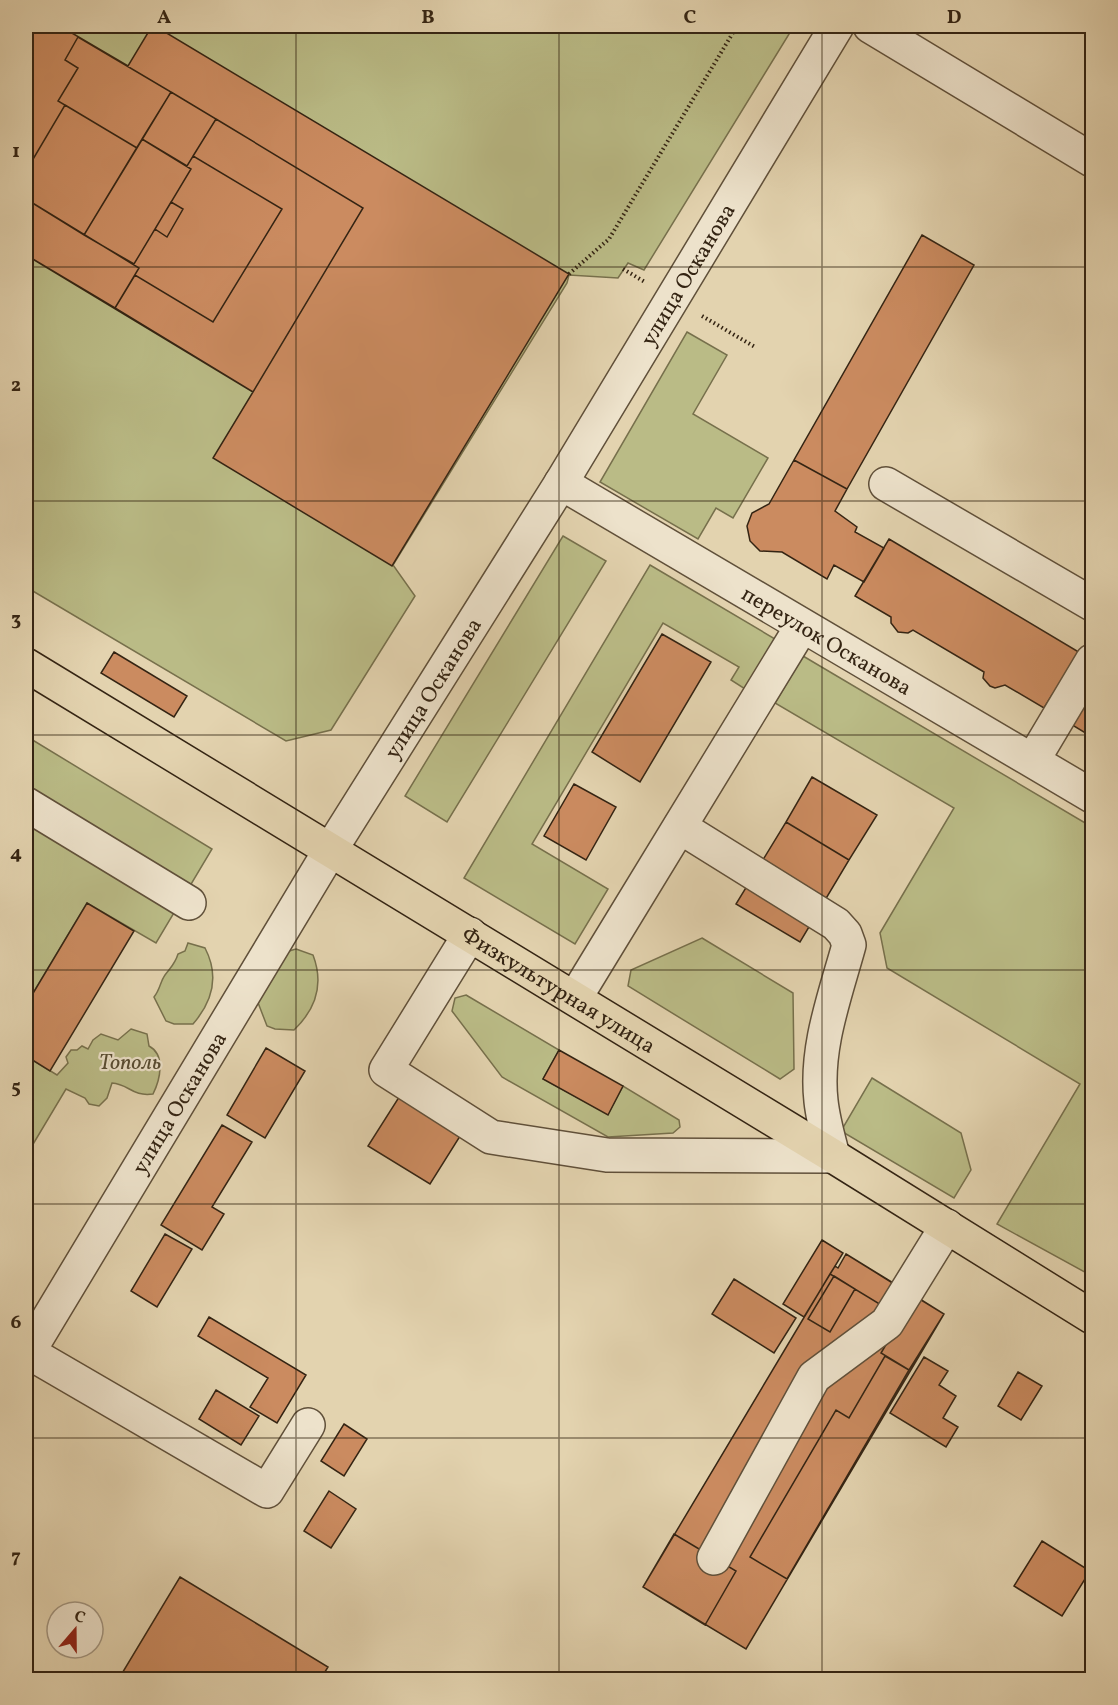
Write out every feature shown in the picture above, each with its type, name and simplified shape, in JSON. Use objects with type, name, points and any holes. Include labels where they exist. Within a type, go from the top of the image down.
[{"type":"main road","name":"Физкультурная улица","points":[[26,665],[833,1155],[1092,1317]]},
{"type":"street","name":"улица Осканова","points":[[308,1425],[267,1491],[27,1354],[331,849],[561,483],[837,26]]},
{"type":"street","points":[[870,26],[1092,160]]},
{"type":"street","name":"переулок Осканова","points":[[561,483],[1092,796]]},
{"type":"street","points":[[886,484],[1092,604]]},
{"type":"street","points":[[575,998],[802,626]]},
{"type":"street","points":[[1033,760],[1092,661]]},
{"type":"street","points":[[26,804],[189,903]]},
{"type":"street","points":[[470,934],[386,1070],[490,1137],[607,1155],[833,1155],[824,1123],[819,1074],[823,1041],[849,945],[845,934],[836,924],[680,827]]},
{"type":"street","points":[[714,1558],[814,1377],[887,1323],[947,1226]]},
{"type":"path","points":[[568,274],[609,239],[737,26]]},
{"type":"path","points":[[623,269],[645,282]]},
{"type":"path","points":[[702,316],[755,347]]},
{"type":"green space","points":[[26,26],[794,26],[644,270],[628,263],[618,278],[569,275],[567,283],[393,565],[415,596],[331,730],[286,741],[26,587]]},
{"type":"green space","points":[[687,332],[727,355],[693,414],[768,458],[733,518],[716,508],[698,539],[600,482]]},
{"type":"green space","points":[[563,536],[606,561],[447,822],[405,796]]},
{"type":"green space","points":[[650,565],[775,639],[745,689],[731,680],[739,667],[663,623],[532,844],[608,889],[575,944],[464,878]]},
{"type":"green space","points":[[803,656],[1092,827],[1092,1276],[997,1224],[1080,1084],[887,968],[880,933],[954,808],[775,703]]},
{"type":"green space","points":[[26,736],[212,849],[156,943],[87,903],[26,1005]]},
{"type":"green space","points":[[702,938],[793,993],[794,1069],[780,1079],[628,986],[631,970]]},
{"type":"green space","name":"Тополь","points":[[188,943],[205,948],[212,968],[212,988],[205,1006],[193,1024],[174,1024],[166,1021],[154,997],[178,954],[185,951]]},
{"type":"green space","points":[[296,949],[313,955],[318,976],[316,996],[308,1014],[294,1030],[275,1029],[267,1026],[257,1000],[289,951]]},
{"type":"green space","points":[[466,995],[559,1050],[543,1079],[608,1114],[623,1086],[679,1120],[680,1127],[673,1133],[608,1137],[502,1077],[452,1011],[455,998]]},
{"type":"green space","name":"Тополь","points":[[131,1029],[147,1034],[149,1046],[158,1055],[160,1068],[153,1094],[140,1094],[112,1083],[107,1098],[99,1106],[89,1104],[85,1098],[66,1089],[26,1156],[26,1056],[57,1075],[68,1063],[66,1057],[71,1050],[77,1050],[82,1046],[88,1049],[93,1040],[101,1034],[118,1040]]},
{"type":"green space","points":[[872,1078],[961,1133],[971,1170],[954,1198],[841,1131]]},
{"type":"building","points":[[33,26],[60,26],[128,66],[152,26],[155,26],[569,274],[392,566],[213,458],[253,392],[26,255],[26,38]]},
{"type":"building","points":[[78,37],[171,92],[137,148],[58,101],[78,68],[65,60]]},
{"type":"building","points":[[171,92],[216,119],[187,166],[142,139]]},
{"type":"building","points":[[65,105],[137,148],[84,235],[26,199],[26,171]]},
{"type":"building","points":[[216,119],[363,208],[253,392],[115,308],[135,275],[213,322],[282,209],[193,156]]},
{"type":"building","points":[[142,139],[191,169],[134,264],[84,235]]},
{"type":"building","points":[[26,199],[139,268],[115,308],[26,255]]},
{"type":"building","points":[[171,202],[183,209],[167,237],[155,229]]},
{"type":"building","points":[[922,235],[974,265],[847,489],[794,460]]},
{"type":"building","points":[[794,460],[847,489],[835,511],[857,527],[855,532],[884,548],[864,582],[834,565],[827,579],[782,552],[760,551],[750,541],[747,526],[752,513],[769,504]]},
{"type":"building","points":[[889,539],[1092,660],[1092,737],[1069,723],[1078,710],[1052,695],[1044,708],[1005,685],[995,688],[990,686],[983,678],[984,672],[913,630],[908,633],[898,632],[891,623],[891,617],[855,596]]},
{"type":"building","points":[[662,634],[711,662],[640,782],[592,752]]},
{"type":"building","points":[[114,652],[187,696],[174,717],[101,673]]},
{"type":"building","points":[[812,777],[877,815],[849,860],[786,822]]},
{"type":"building","points":[[574,784],[616,807],[586,860],[544,836]]},
{"type":"building","points":[[786,822],[849,860],[800,942],[736,904]]},
{"type":"building","points":[[87,903],[134,931],[50,1071],[26,1056],[26,1005]]},
{"type":"building","points":[[266,1048],[305,1071],[265,1138],[227,1115]]},
{"type":"building","points":[[559,1050],[623,1086],[608,1115],[543,1079]]},
{"type":"building","points":[[401,1094],[462,1133],[430,1184],[368,1146]]},
{"type":"building","points":[[222,1125],[252,1142],[212,1207],[224,1214],[202,1250],[161,1225]]},
{"type":"building","points":[[165,1234],[192,1249],[157,1307],[131,1291]]},
{"type":"building","points":[[822,1240],[843,1253],[804,1317],[783,1304]]},
{"type":"building","points":[[846,1254],[899,1287],[886,1308],[830,1274],[835,1266],[838,1268]]},
{"type":"building","points":[[846,1254],[944,1314],[746,1649],[643,1587],[830,1274],[835,1266],[838,1268]]},
{"type":"building","points":[[834,1276],[855,1289],[830,1332],[808,1319]]},
{"type":"building","points":[[734,1279],[796,1318],[774,1353],[712,1314]]},
{"type":"building","points":[[915,1296],[944,1314],[909,1370],[881,1353]]},
{"type":"building","points":[[209,1317],[306,1375],[277,1423],[250,1407],[268,1378],[198,1336]]},
{"type":"building","points":[[885,1356],[909,1370],[787,1579],[750,1557],[836,1410],[849,1418]]},
{"type":"building","points":[[924,1357],[948,1371],[939,1385],[956,1396],[943,1418],[958,1427],[946,1447],[890,1413]]},
{"type":"building","points":[[1018,1372],[1042,1386],[1021,1420],[998,1406]]},
{"type":"building","points":[[216,1390],[259,1416],[241,1445],[199,1419]]},
{"type":"building","points":[[344,1424],[367,1439],[344,1476],[321,1461]]},
{"type":"building","points":[[329,1491],[356,1509],[331,1548],[304,1531]]},
{"type":"building","points":[[674,1534],[736,1571],[705,1625],[643,1587]]},
{"type":"building","points":[[1042,1541],[1090,1571],[1062,1616],[1014,1586]]},
{"type":"building","points":[[180,1577],[328,1667],[320,1680],[118,1680]]}]
